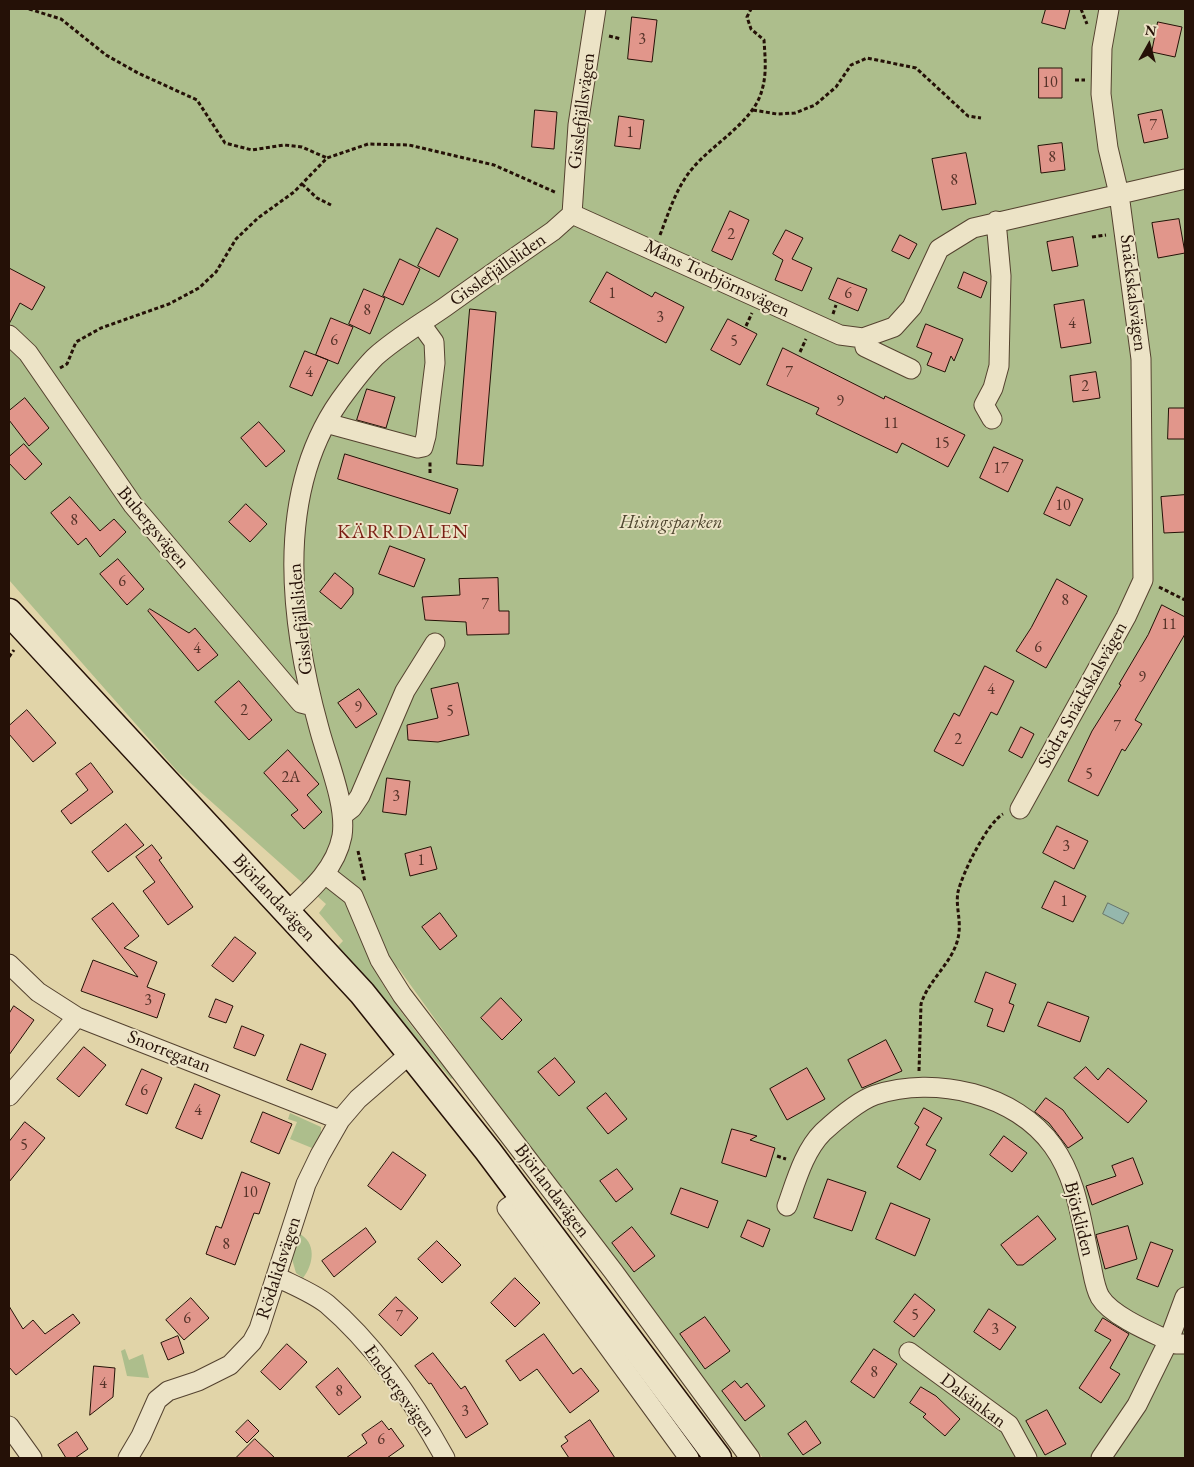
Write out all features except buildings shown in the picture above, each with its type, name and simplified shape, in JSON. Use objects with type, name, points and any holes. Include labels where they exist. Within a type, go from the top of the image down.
[{"type":"street","name":"Gisslefjällsvägen","points":[[572,205],[578,125],[596,9]]},
{"type":"street","name":"Snäckskalsvägen","points":[[1109,9],[1102,48],[1101,94],[1108,148],[1119,194],[1142,359],[1142,580]]},
{"type":"street","name":"Måns Torbjörnsvägen","points":[[572,205],[654,250],[840,336],[863,338],[894,327],[904,319],[912,307],[939,249],[952,238],[973,228],[996,221],[1185,179]]},
{"type":"street","name":"Gisslefjällsliden","points":[[288,912],[325,874],[342,837],[343,815],[313,706],[297,620],[293,580],[293,556],[305,477],[313,448],[346,392],[375,357],[553,231],[572,205]]},
{"type":"street","points":[[992,419],[984,405],[993,388],[999,366],[1001,276],[996,221]]},
{"type":"street","points":[[326,423],[376,438],[418,448],[423,447],[428,427],[435,362],[434,342],[421,324]]},
{"type":"street","name":"Bubergsvägen","points":[[9,335],[28,354],[133,505],[301,703],[313,706]]},
{"type":"street","points":[[863,338],[865,347],[911,370]]},
{"type":"street","name":"Södra Snäckskalsvägen","points":[[1020,809],[1126,617],[1142,580]]},
{"type":"street","name":"Björlandavägen","points":[[9,612],[362,993],[523,1197],[718,1458]]},
{"type":"street","points":[[343,815],[352,808],[360,796],[405,690],[435,643]]},
{"type":"street","name":"Björlandavägen","points":[[325,874],[353,896],[380,960],[402,995],[613,1271],[750,1458]]},
{"type":"street","name":"Snorregatan","points":[[9,964],[40,994],[77,1017],[340,1120]]},
{"type":"street","points":[[9,1096],[77,1017]]},
{"type":"street","name":"Rödalidsvägen","points":[[128,1458],[142,1436],[157,1400],[168,1391],[215,1374],[230,1365],[247,1347],[259,1329],[306,1184],[340,1120],[372,1086],[411,1053]]},
{"type":"street","name":"Björkliden","points":[[787,1206],[806,1155],[822,1133],[844,1115],[874,1095],[918,1086],[983,1100],[1036,1124],[1054,1147],[1078,1198],[1095,1282],[1100,1297],[1113,1312],[1177,1342]]},
{"type":"street","name":"Björlandavägen","points":[[523,1197],[508,1208],[689,1458]]},
{"type":"street","name":"Enebergsvägen","points":[[277,1277],[326,1304],[380,1358],[428,1428],[444,1458]]},
{"type":"street","points":[[1101,1458],[1138,1405],[1177,1342],[1185,1297]]},
{"type":"street","name":"Dalsänkan","points":[[909,1352],[1009,1426],[1027,1458]]},
{"type":"street","points":[[9,1426],[32,1458]]},
{"type":"path","points":[[29,9],[61,19],[106,55],[138,73],[197,100],[225,143],[252,150],[284,145],[302,147],[327,158]]},
{"type":"path","points":[[654,250],[677,192],[692,169],[753,110],[762,91],[765,69],[764,40],[751,29],[746,18],[750,9]]},
{"type":"path","points":[[1080,9],[1086,24]]},
{"type":"path","points":[[753,110],[776,114],[795,113],[815,105],[836,87],[851,65],[866,58],[916,68],[968,116],[981,118]]},
{"type":"path","points":[[42,375],[67,364],[76,342],[101,328],[170,304],[199,288],[216,272],[236,239],[258,218],[302,184],[327,158],[368,144],[409,145],[494,165],[553,193],[572,205]]},
{"type":"path","points":[[302,184],[316,198],[331,205]]},
{"type":"path","points":[[1142,580],[1185,600]]},
{"type":"path","points":[[918,1086],[921,1004],[924,994],[951,956],[957,942],[961,921],[958,893],[989,825],[1001,815],[1020,809]]},
{"type":"green space","name":"Hisingsparken","points":[[9,9],[1185,9],[1185,1458],[763,1458],[494,1101],[399,969],[360,935],[367,955],[388,992],[413,1028],[453,1078],[451,1079],[338,946],[343,941],[319,913],[326,904],[178,772],[9,580]]},
{"type":"green space","points":[[290,1113],[321,1127],[321,1134],[312,1148],[290,1139],[297,1122],[288,1119]]},
{"type":"green space","points":[[298,1233],[308,1242],[312,1254],[310,1266],[303,1278],[296,1273],[292,1259]]},
{"type":"green space","points":[[125,1349],[129,1360],[143,1354],[149,1378],[127,1376],[121,1351]]},
{"type":"water","points":[[1108,903],[1129,913],[1123,924],[1103,914]]},
{"type":"district","name":"KÄRRDALEN","points":[[403,533]]}]
